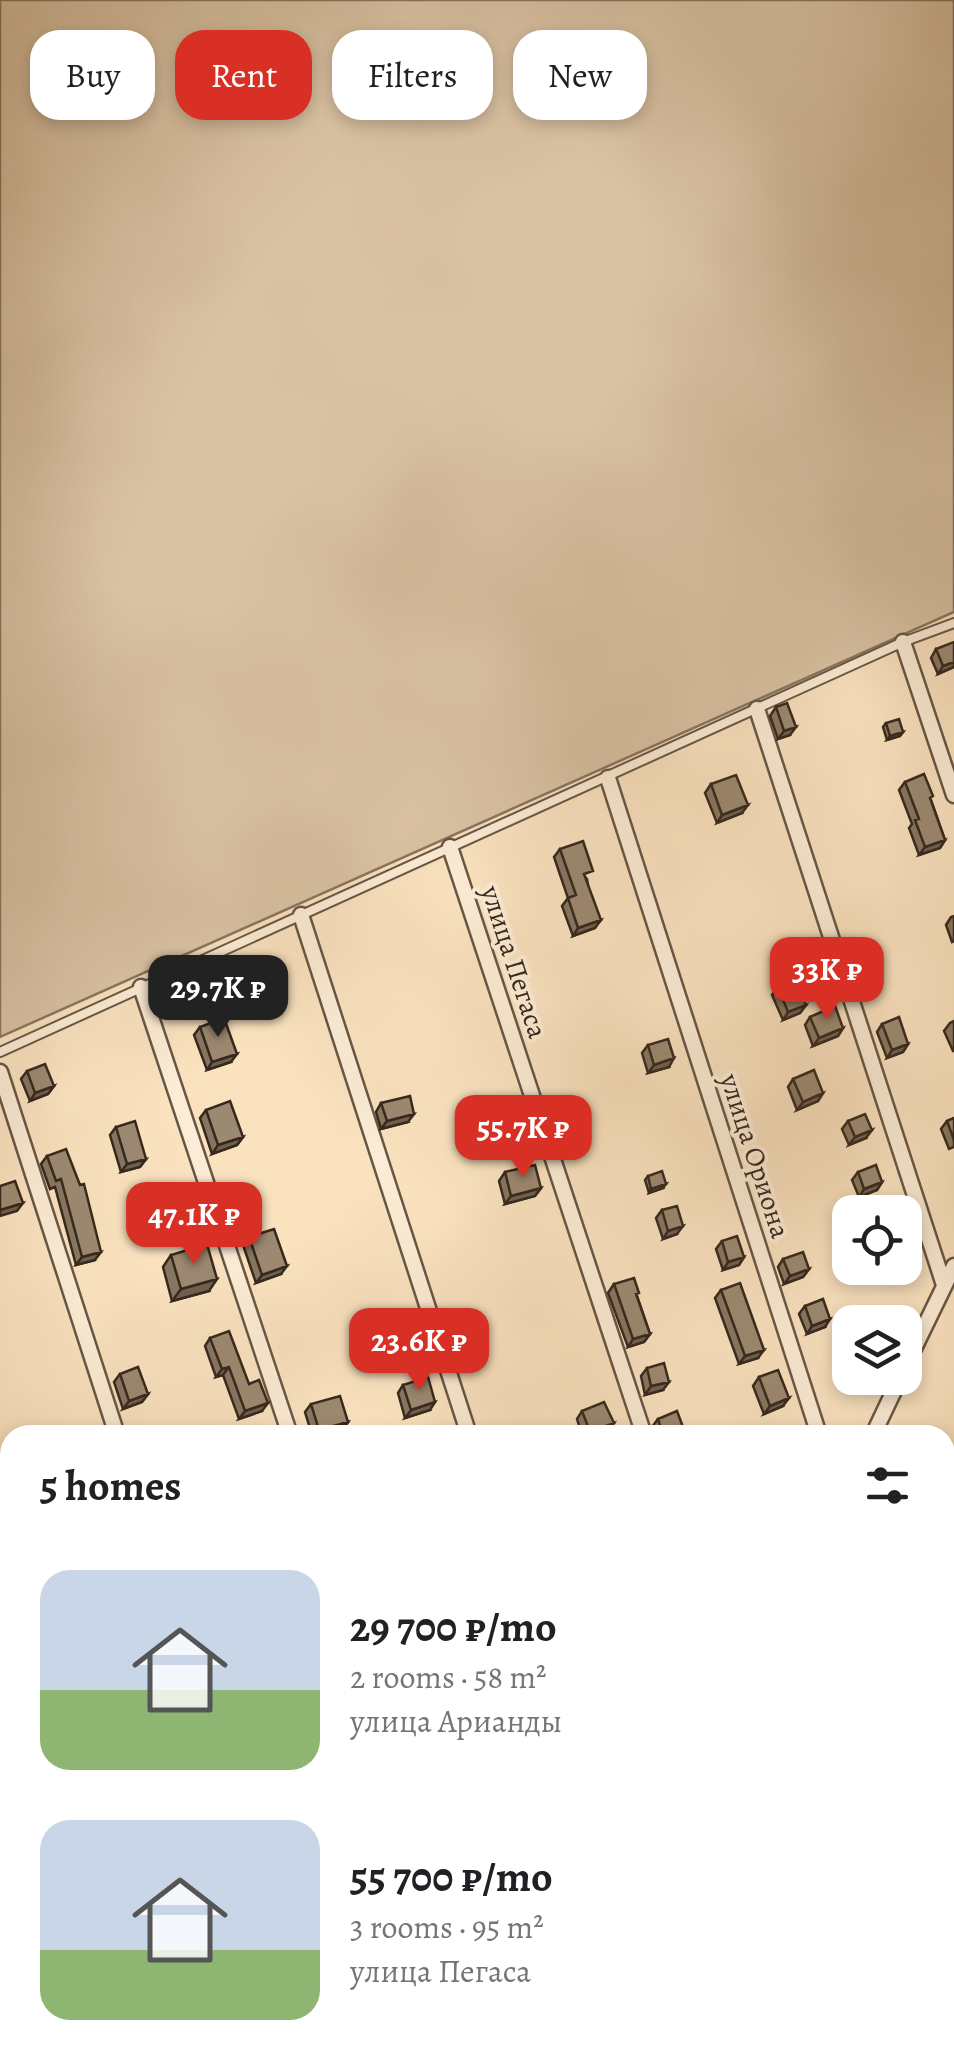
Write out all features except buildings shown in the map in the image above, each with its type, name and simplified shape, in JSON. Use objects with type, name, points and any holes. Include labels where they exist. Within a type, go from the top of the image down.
[{"type":"street","points":[[903,642],[954,796]]},
{"type":"street","points":[[756,709],[944,1285]]},
{"type":"street","name":"улица Ориона","points":[[608,778],[816,1425]]},
{"type":"street","name":"улица Пегаса","points":[[450,847],[641,1425]]},
{"type":"street","points":[[301,916],[466,1425]]},
{"type":"street","points":[[141,987],[287,1425]]},
{"type":"street","points":[[0,1072],[115,1425]]},
{"type":"street","points":[[922,1331],[954,1266]]},
{"type":"street","points":[[877,1425],[892,1395]]},
{"type":"lane","points":[[0,1052],[903,642],[954,623]]},
{"type":"shaded area","points":[[0,0],[954,0],[954,612],[0,1037]]}]
